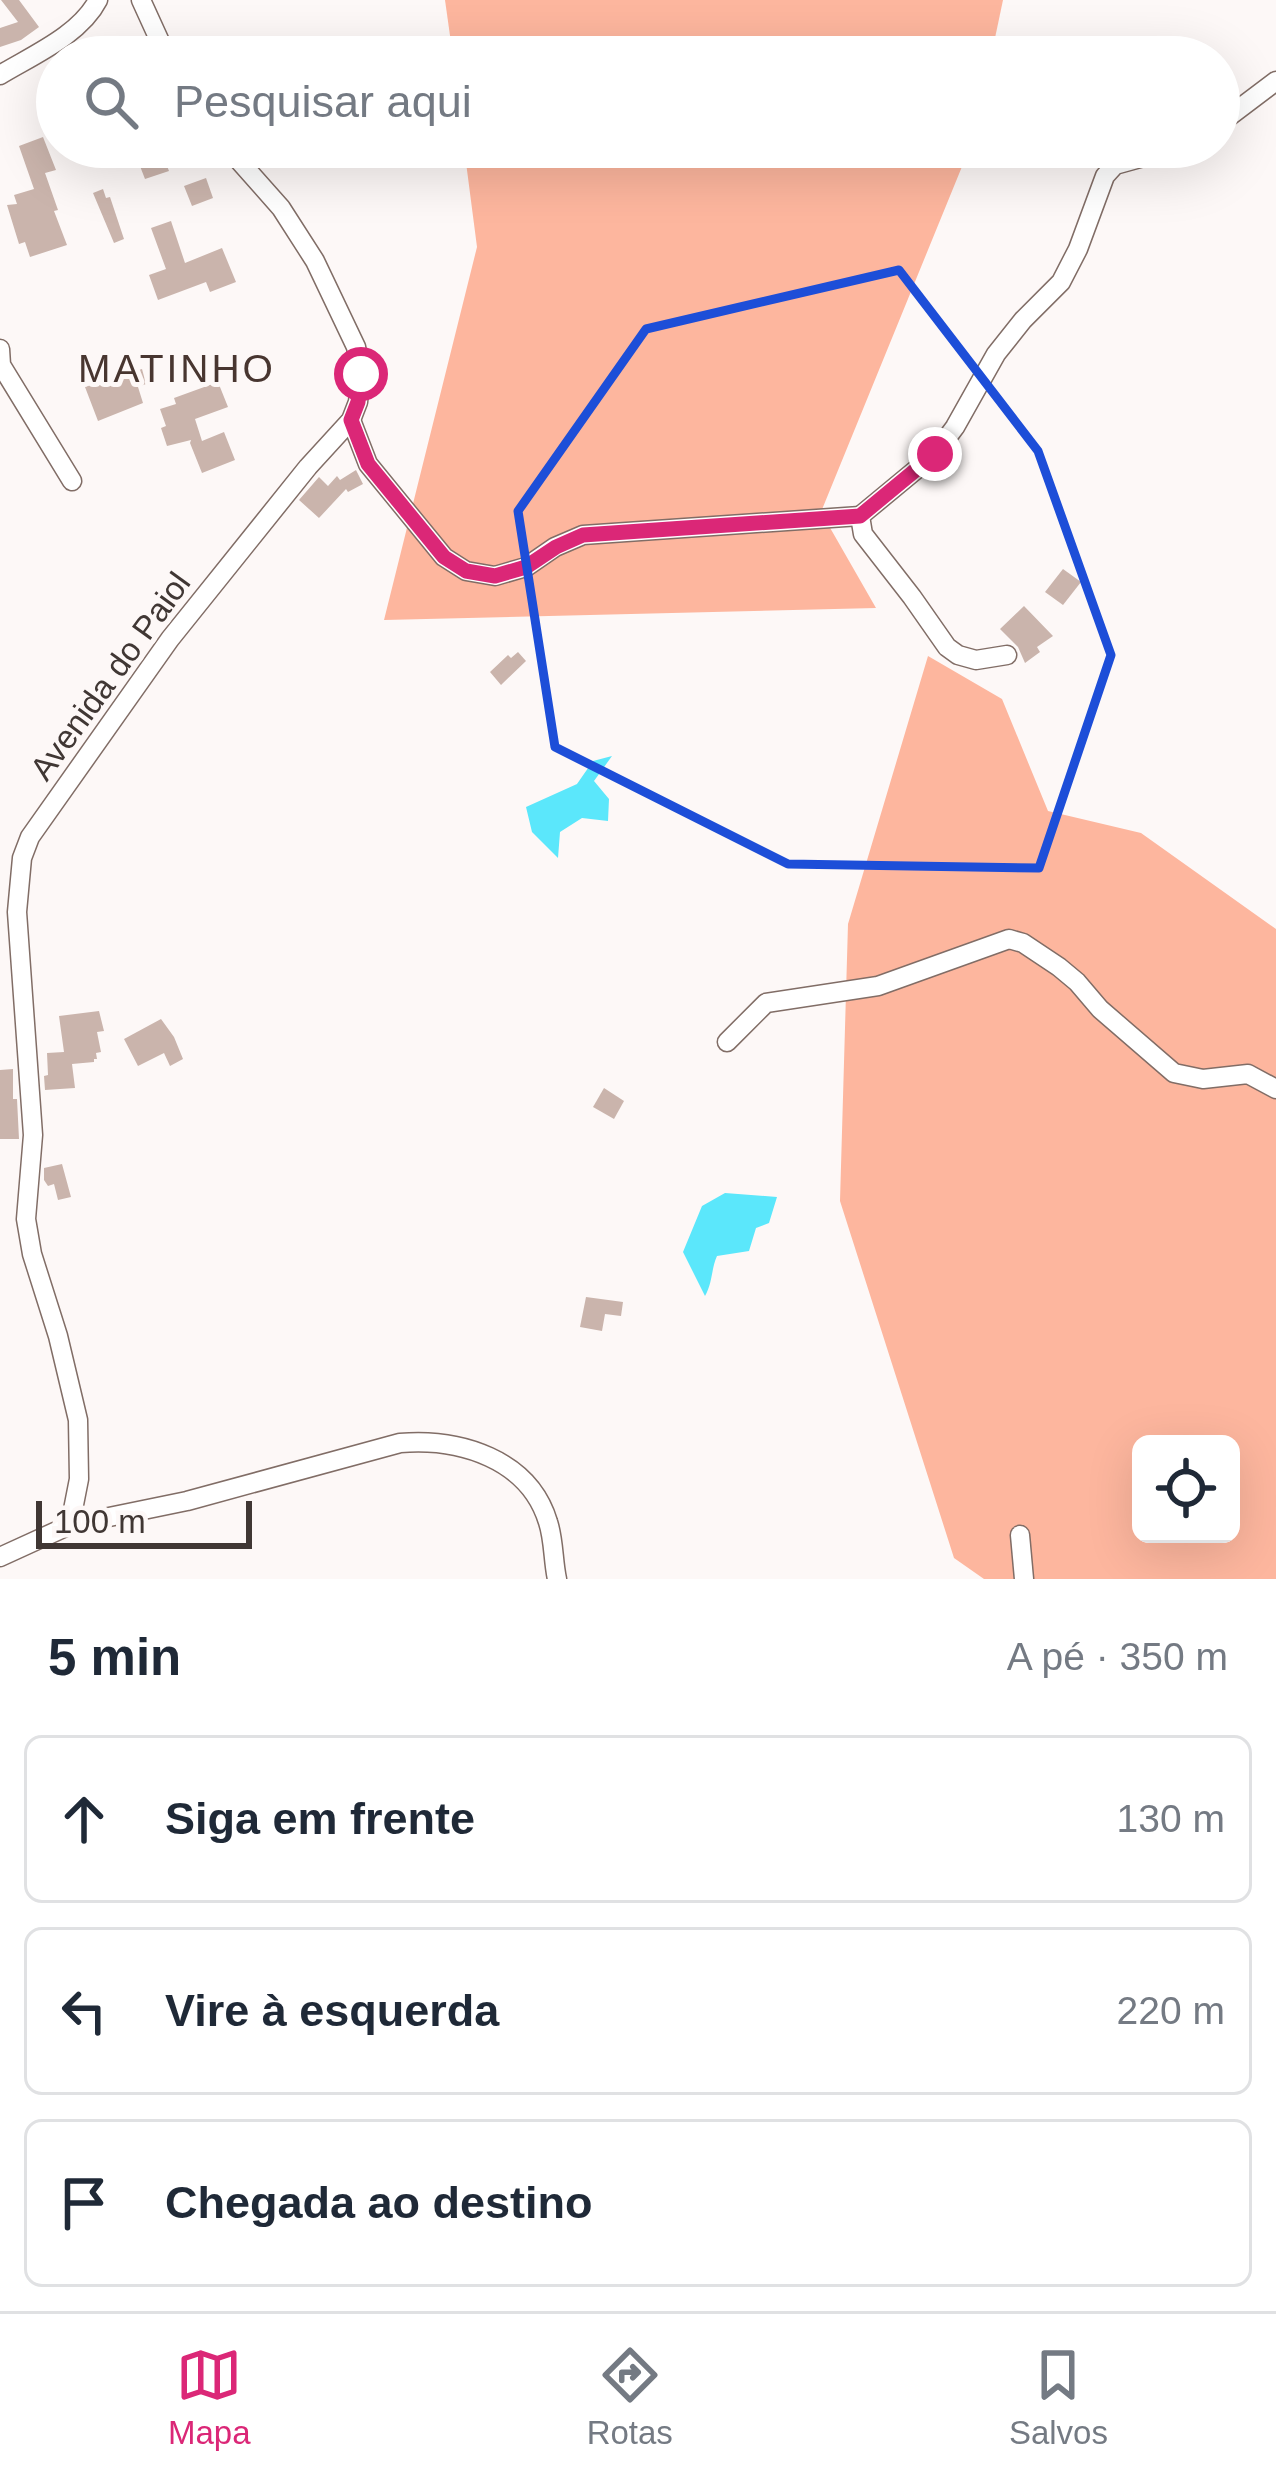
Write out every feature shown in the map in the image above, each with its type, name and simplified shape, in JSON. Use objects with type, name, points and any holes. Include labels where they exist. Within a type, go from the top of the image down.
[{"type":"street","points":[[63,36],[90,16],[98,0]]},
{"type":"street","points":[[141,0],[157,36]]},
{"type":"street","points":[[0,75],[36,54]]},
{"type":"street","points":[[1240,108],[1276,81]]},
{"type":"street","points":[[246,168],[281,208],[315,261],[356,347],[361,374],[351,420],[368,464],[444,557],[466,571],[495,576],[526,567],[583,535],[860,516],[935,454],[996,354],[1061,282],[1112,168]]},
{"type":"street","points":[[0,350],[1,366],[72,481]]},
{"type":"street","name":"Avenida do Paiol","points":[[70,1525],[80,1479],[78,1420],[26,1220],[33,1135],[17,912],[22,858],[30,838],[170,639],[351,420]]},
{"type":"street","points":[[860,516],[863,534],[947,647],[958,656],[976,660],[1006,655]]},
{"type":"street","points":[[727,1042],[766,1003],[878,986],[1009,939],[1059,967],[1174,1073],[1203,1079],[1248,1074],[1276,1089]]},
{"type":"street","points":[[0,1557],[70,1525],[207,1496],[400,1443],[429,1441],[472,1450],[505,1465],[531,1485],[548,1523],[557,1579]]},
{"type":"street","points":[[1020,1535],[1024,1579]]},
{"type":"highlighted area","points":[[899,270],[1038,451],[1111,655],[1039,868],[788,864],[555,747],[518,511],[646,329]]},
{"type":"shaded area","points":[[445,0],[1003,0],[995,36],[450,36]]},
{"type":"shaded area","points":[[467,168],[961,168],[821,512],[876,608],[384,620],[477,247]]},
{"type":"shaded area","points":[[928,656],[1002,699],[1048,811],[1141,833],[1276,929],[1276,1579],[984,1579],[954,1558],[840,1201],[848,924]]},
{"type":"water","points":[[612,756],[594,781],[609,799],[608,821],[582,818],[560,832],[558,858],[532,832],[526,807],[577,784],[593,761]]},
{"type":"water","points":[[725,1193],[777,1197],[769,1223],[756,1228],[749,1251],[717,1256],[705,1296],[683,1252],[702,1206]]},
{"type":"building","points":[[1,0],[19,0],[39,27],[0,47],[0,28],[18,22]]},
{"type":"building","points":[[36,140],[36,168],[55,168],[45,173],[67,245],[30,257],[25,242],[19,244],[7,205],[17,204],[14,195],[34,189],[19,146]]},
{"type":"building","points":[[141,168],[168,168],[169,171],[145,179]]},
{"type":"building","points":[[206,178],[213,198],[192,206],[184,186]]},
{"type":"building","points":[[103,189],[124,239],[114,243],[93,193]]},
{"type":"building","points":[[171,221],[185,263],[222,248],[236,282],[210,292],[206,282],[158,300],[149,275],[166,269],[151,228]]},
{"type":"building","points":[[142,369],[146,384],[138,387],[143,403],[98,421],[85,387]]},
{"type":"building","points":[[218,382],[228,407],[195,419],[202,441],[224,432],[235,460],[202,473],[191,440],[167,446],[160,409],[176,404],[174,398]]},
{"type":"building","points":[[356,470],[363,484],[346,489],[319,518],[299,500],[319,477],[328,486],[337,476],[340,480]]},
{"type":"building","points":[[1063,569],[1081,582],[1063,605],[1045,592]]},
{"type":"building","points":[[1024,606],[1053,636],[1025,663],[1018,647],[1000,629]]},
{"type":"building","points":[[518,652],[526,661],[501,685],[490,672]]},
{"type":"building","points":[[99,1011],[104,1031],[97,1032],[101,1052],[96,1053],[97,1059],[72,1064],[75,1088],[45,1090],[47,1053],[64,1052],[59,1016]]},
{"type":"building","points":[[161,1019],[183,1059],[170,1066],[164,1053],[138,1066],[124,1039]]},
{"type":"building","points":[[13,1069],[19,1139],[0,1139],[0,1070]]},
{"type":"building","points":[[604,1088],[624,1101],[614,1119],[593,1107]]},
{"type":"building","points":[[62,1164],[71,1197],[58,1200],[54,1184],[48,1186],[44,1180],[44,1168]]},
{"type":"building","points":[[586,1297],[623,1302],[621,1316],[605,1314],[602,1331],[580,1327]]},
{"type":"district","name":"MATINHO","points":[[177,368]]},
{"type":"route","points":[[361,374],[351,420],[368,464],[444,557],[466,571],[495,576],[526,567],[583,535],[860,516],[935,454]]}]
